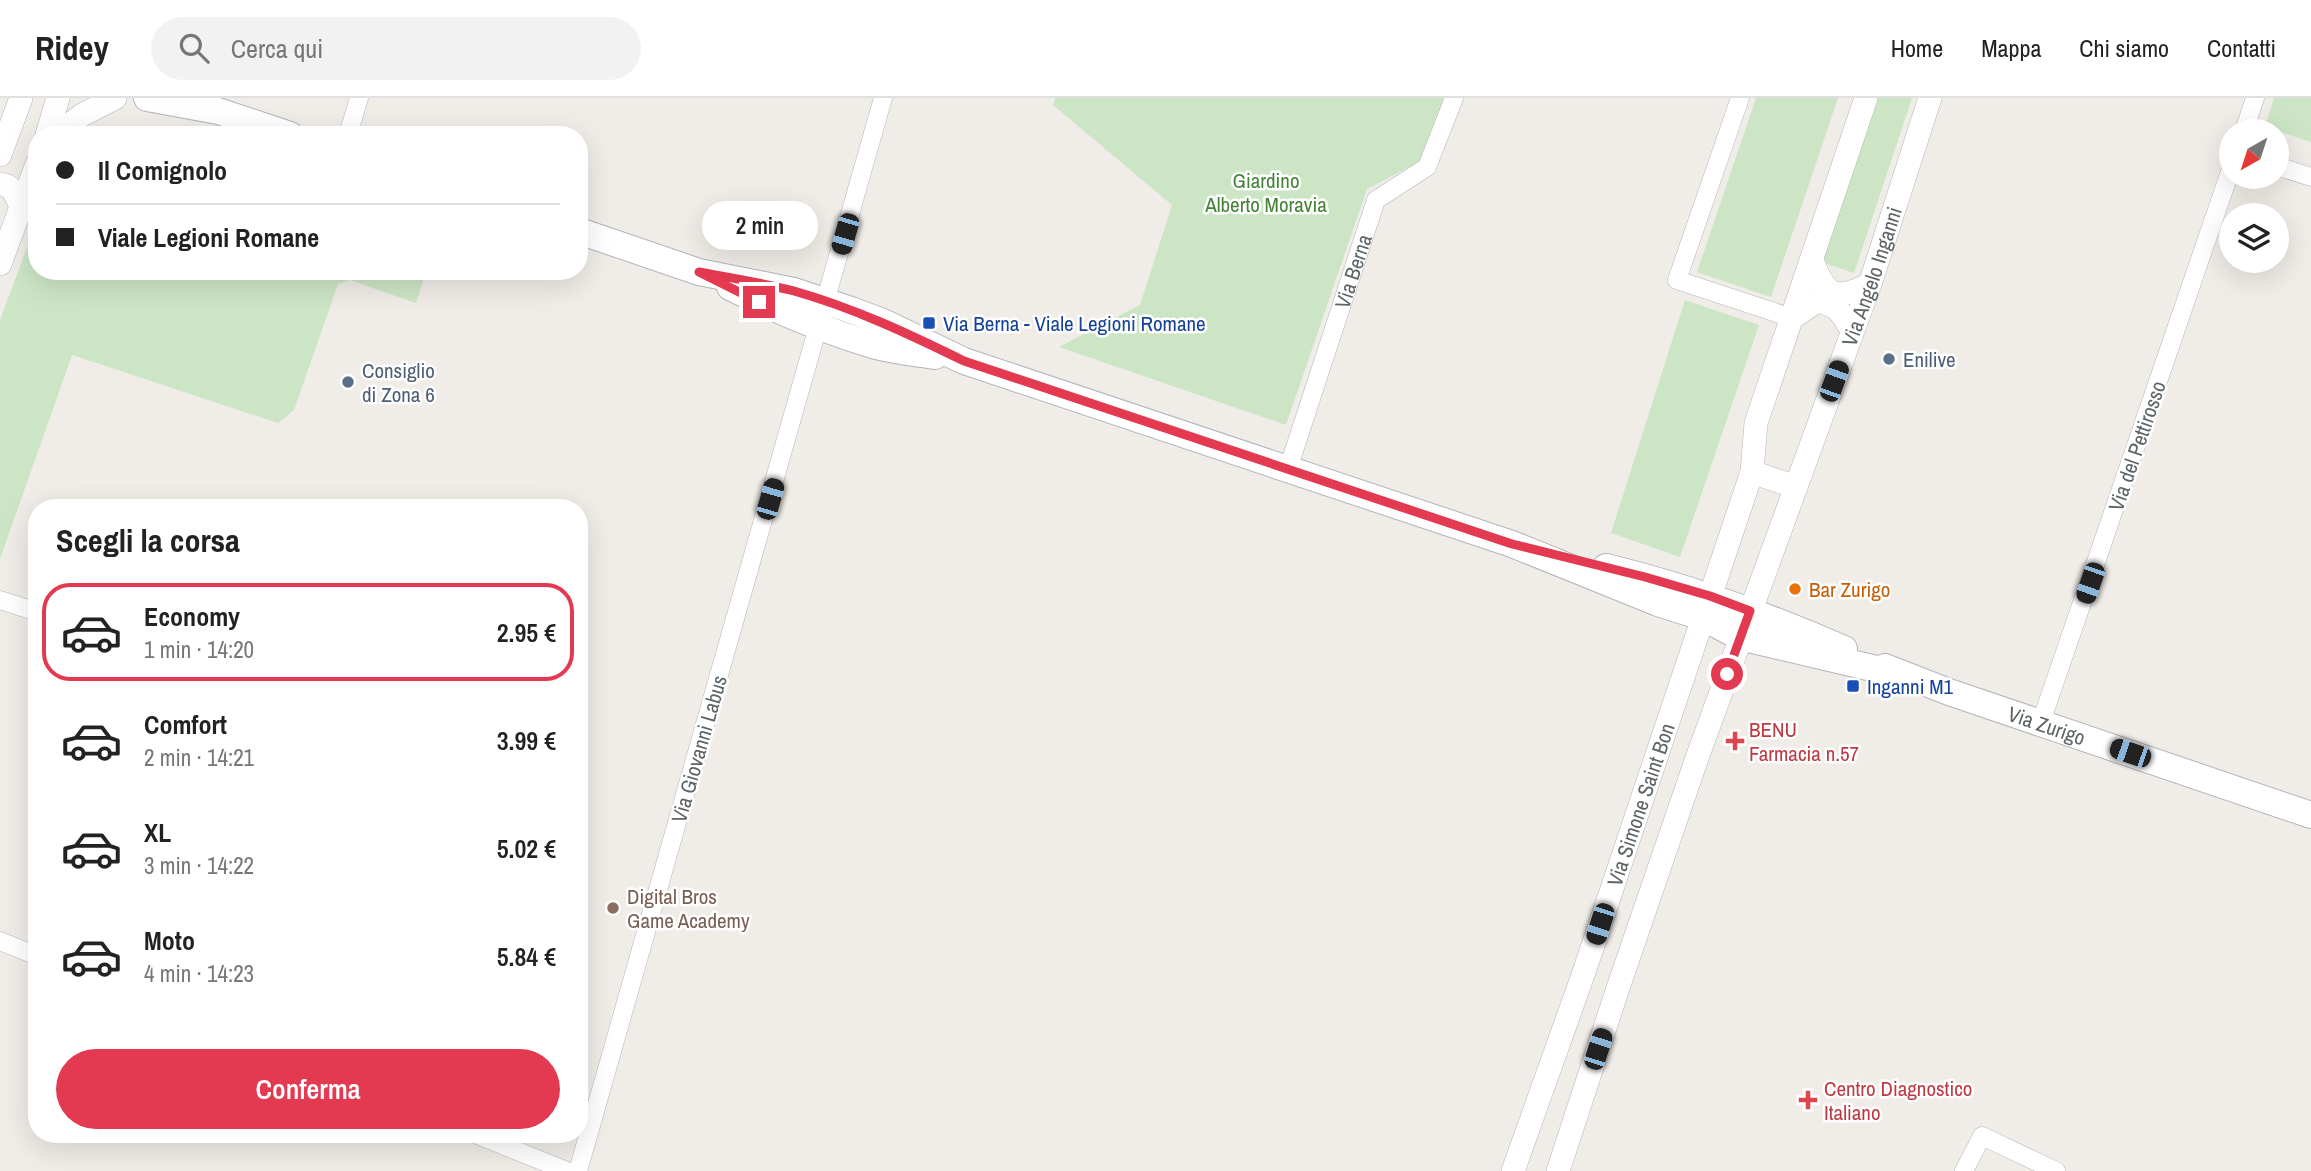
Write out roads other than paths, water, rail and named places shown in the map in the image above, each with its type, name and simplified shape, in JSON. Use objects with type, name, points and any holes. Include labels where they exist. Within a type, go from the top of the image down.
[{"type":"main road","points":[[147,98],[218,111],[263,126]]},
{"type":"main road","points":[[194,98],[218,111]]},
{"type":"main road","points":[[588,235],[699,272],[776,310],[823,314],[879,346],[964,361],[1512,544],[1645,577],[1706,606],[1740,637]]},
{"type":"main road","points":[[1706,606],[1750,611]]},
{"type":"main road","name":"Via Zurigo","points":[[1750,611],[1789,624],[1902,675]]},
{"type":"main road","name":"Via Zurigo","points":[[1740,637],[1902,675],[2311,814]]},
{"type":"street","points":[[1,98],[10,127]]},
{"type":"street","points":[[0,155],[21,98]]},
{"type":"street","points":[[50,126],[58,98]]},
{"type":"street","points":[[68,126],[82,115],[115,98]]},
{"type":"street","points":[[351,126],[359,98]]},
{"type":"street","name":"Via Giovanni Labus","points":[[588,1136],[883,98]]},
{"type":"street","name":"Via Berna","points":[[1288,470],[1376,200],[1427,167],[1454,98]]},
{"type":"street","points":[[1740,98],[1677,280],[1792,318]]},
{"type":"street","points":[[1706,606],[1752,472],[1756,423],[1866,98]]},
{"type":"street","name":"Via Angelo Inganni","points":[[1750,611],[1870,284],[1930,98]]},
{"type":"street","points":[[2248,119],[2255,98]]},
{"type":"street","points":[[2289,170],[2311,177]]},
{"type":"street","points":[[0,184],[7,184],[15,192],[21,207]]},
{"type":"street","points":[[0,264],[28,188]]},
{"type":"street","name":"Via del Pettirosso","points":[[2041,722],[2224,189]]},
{"type":"street","points":[[1812,260],[1820,283],[1833,293],[1852,293],[1870,284]]},
{"type":"street","points":[[1792,318],[1817,301],[1829,303],[1842,313],[1852,331]]},
{"type":"street","points":[[1752,472],[1796,487]]},
{"type":"street","points":[[0,600],[28,609]]},
{"type":"street","name":"Via Simone Saint Bon","points":[[1513,1171],[1583,975],[1706,606]]},
{"type":"street","name":"Via Simone Saint Bon","points":[[1558,1171],[1618,988],[1750,611]]},
{"type":"street","points":[[0,941],[28,952]]},
{"type":"street","points":[[1583,975],[1618,988]]},
{"type":"street","points":[[1964,1171],[1982,1136],[2056,1171]]},
{"type":"street","points":[[497,1143],[567,1171]]},
{"type":"street","name":"Via Giovanni Labus","points":[[578,1171],[586,1143]]},
{"type":"place","name":"Via Berna - Viale Legioni Romane","points":[[929,323]]},
{"type":"place","name":"Enilive","points":[[1889,359]]},
{"type":"place","name":"Consiglio di Zona 6","points":[[348,382]]},
{"type":"place","name":"Bar Zurigo","points":[[1795,589]]},
{"type":"place","name":"Inganni M1","points":[[1853,686]]},
{"type":"place","name":"BENU Farmacia n.57","points":[[1735,741]]},
{"type":"place","name":"Digital Bros Game Academy","points":[[613,908]]},
{"type":"place","name":"Centro Diagnostico Italiano","points":[[1808,1100]]},
{"type":"park label","name":"Giardino Alberto Moravia","points":[[1266,192]]}]
